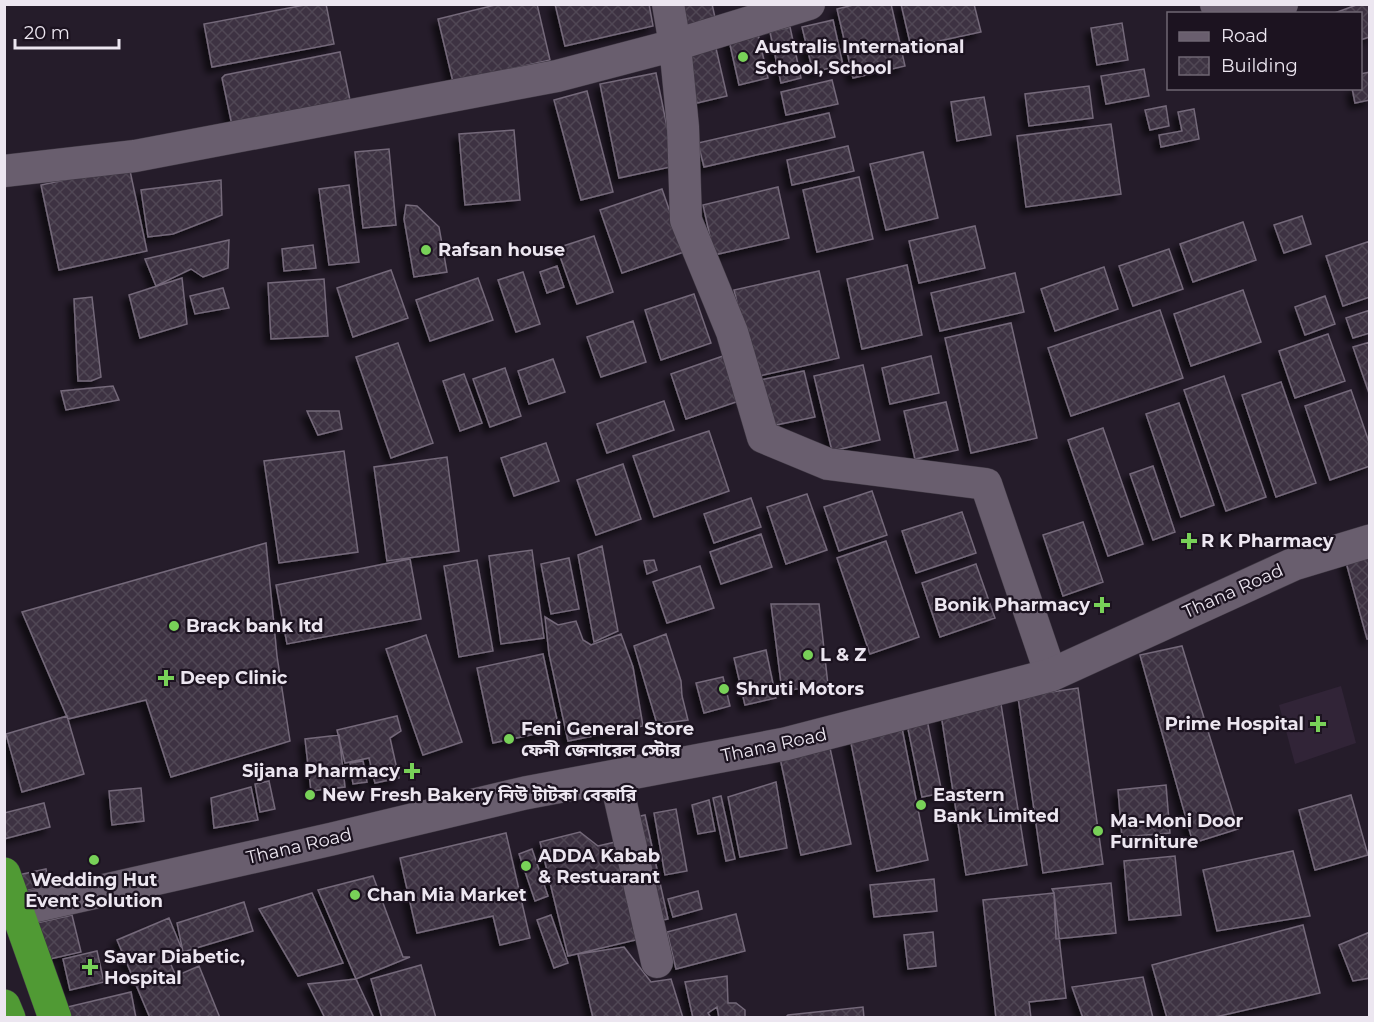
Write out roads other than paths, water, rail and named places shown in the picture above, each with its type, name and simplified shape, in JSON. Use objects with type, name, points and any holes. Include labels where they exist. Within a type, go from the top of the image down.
[{"type":"highway","points":[[4,874],[55,1017]]},
{"type":"highway","points":[[4,1006],[9,1017]]},
{"type":"street","points":[[668,4],[675,45],[683,127],[686,220],[732,332],[763,437],[828,464],[986,484],[1051,675]]},
{"type":"street","points":[[4,171],[135,156],[557,76],[675,45],[808,4]]},
{"type":"street","points":[[1216,4],[1282,4]]},
{"type":"street","name":"Thana Road","points":[[17,909],[332,839],[525,793],[785,744],[1051,675],[1294,564],[1370,541]]},
{"type":"street","points":[[615,777],[657,962]]},
{"type":"place","name":"Australis International School, School","points":[[743,57]]},
{"type":"place","name":"Rafsan house","points":[[426,250]]},
{"type":"place","name":"R K Pharmacy","points":[[1189,541]]},
{"type":"place","name":"Bonik Pharmacy","points":[[1102,605]]},
{"type":"place","name":"Brack bank ltd","points":[[174,626]]},
{"type":"place","name":"L & Z","points":[[808,655]]},
{"type":"place","name":"Deep Clinic","points":[[166,678]]},
{"type":"place","name":"Shruti Motors","points":[[724,689]]},
{"type":"place","name":"Prime Hospital","points":[[1318,724]]},
{"type":"place","name":"Feni General Store ফেনী জেনারেল স্টোর","points":[[509,739]]},
{"type":"place","name":"Sijana Pharmacy","points":[[412,771]]},
{"type":"place","name":"New Fresh Bakery নিউ টাটকা বেকারি","points":[[310,795]]},
{"type":"place","name":"Eastern Bank Limited","points":[[921,805]]},
{"type":"place","name":"Ma-Moni Door Furniture","points":[[1098,831]]},
{"type":"place","name":"Wedding Hut Event Solution","points":[[94,860]]},
{"type":"place","name":"ADDA Kabab & Restuarant","points":[[526,866]]},
{"type":"place","name":"Chan Mia Market","points":[[355,895]]},
{"type":"place","name":"Savar Diabetic, Hospital","points":[[90,967]]}]
